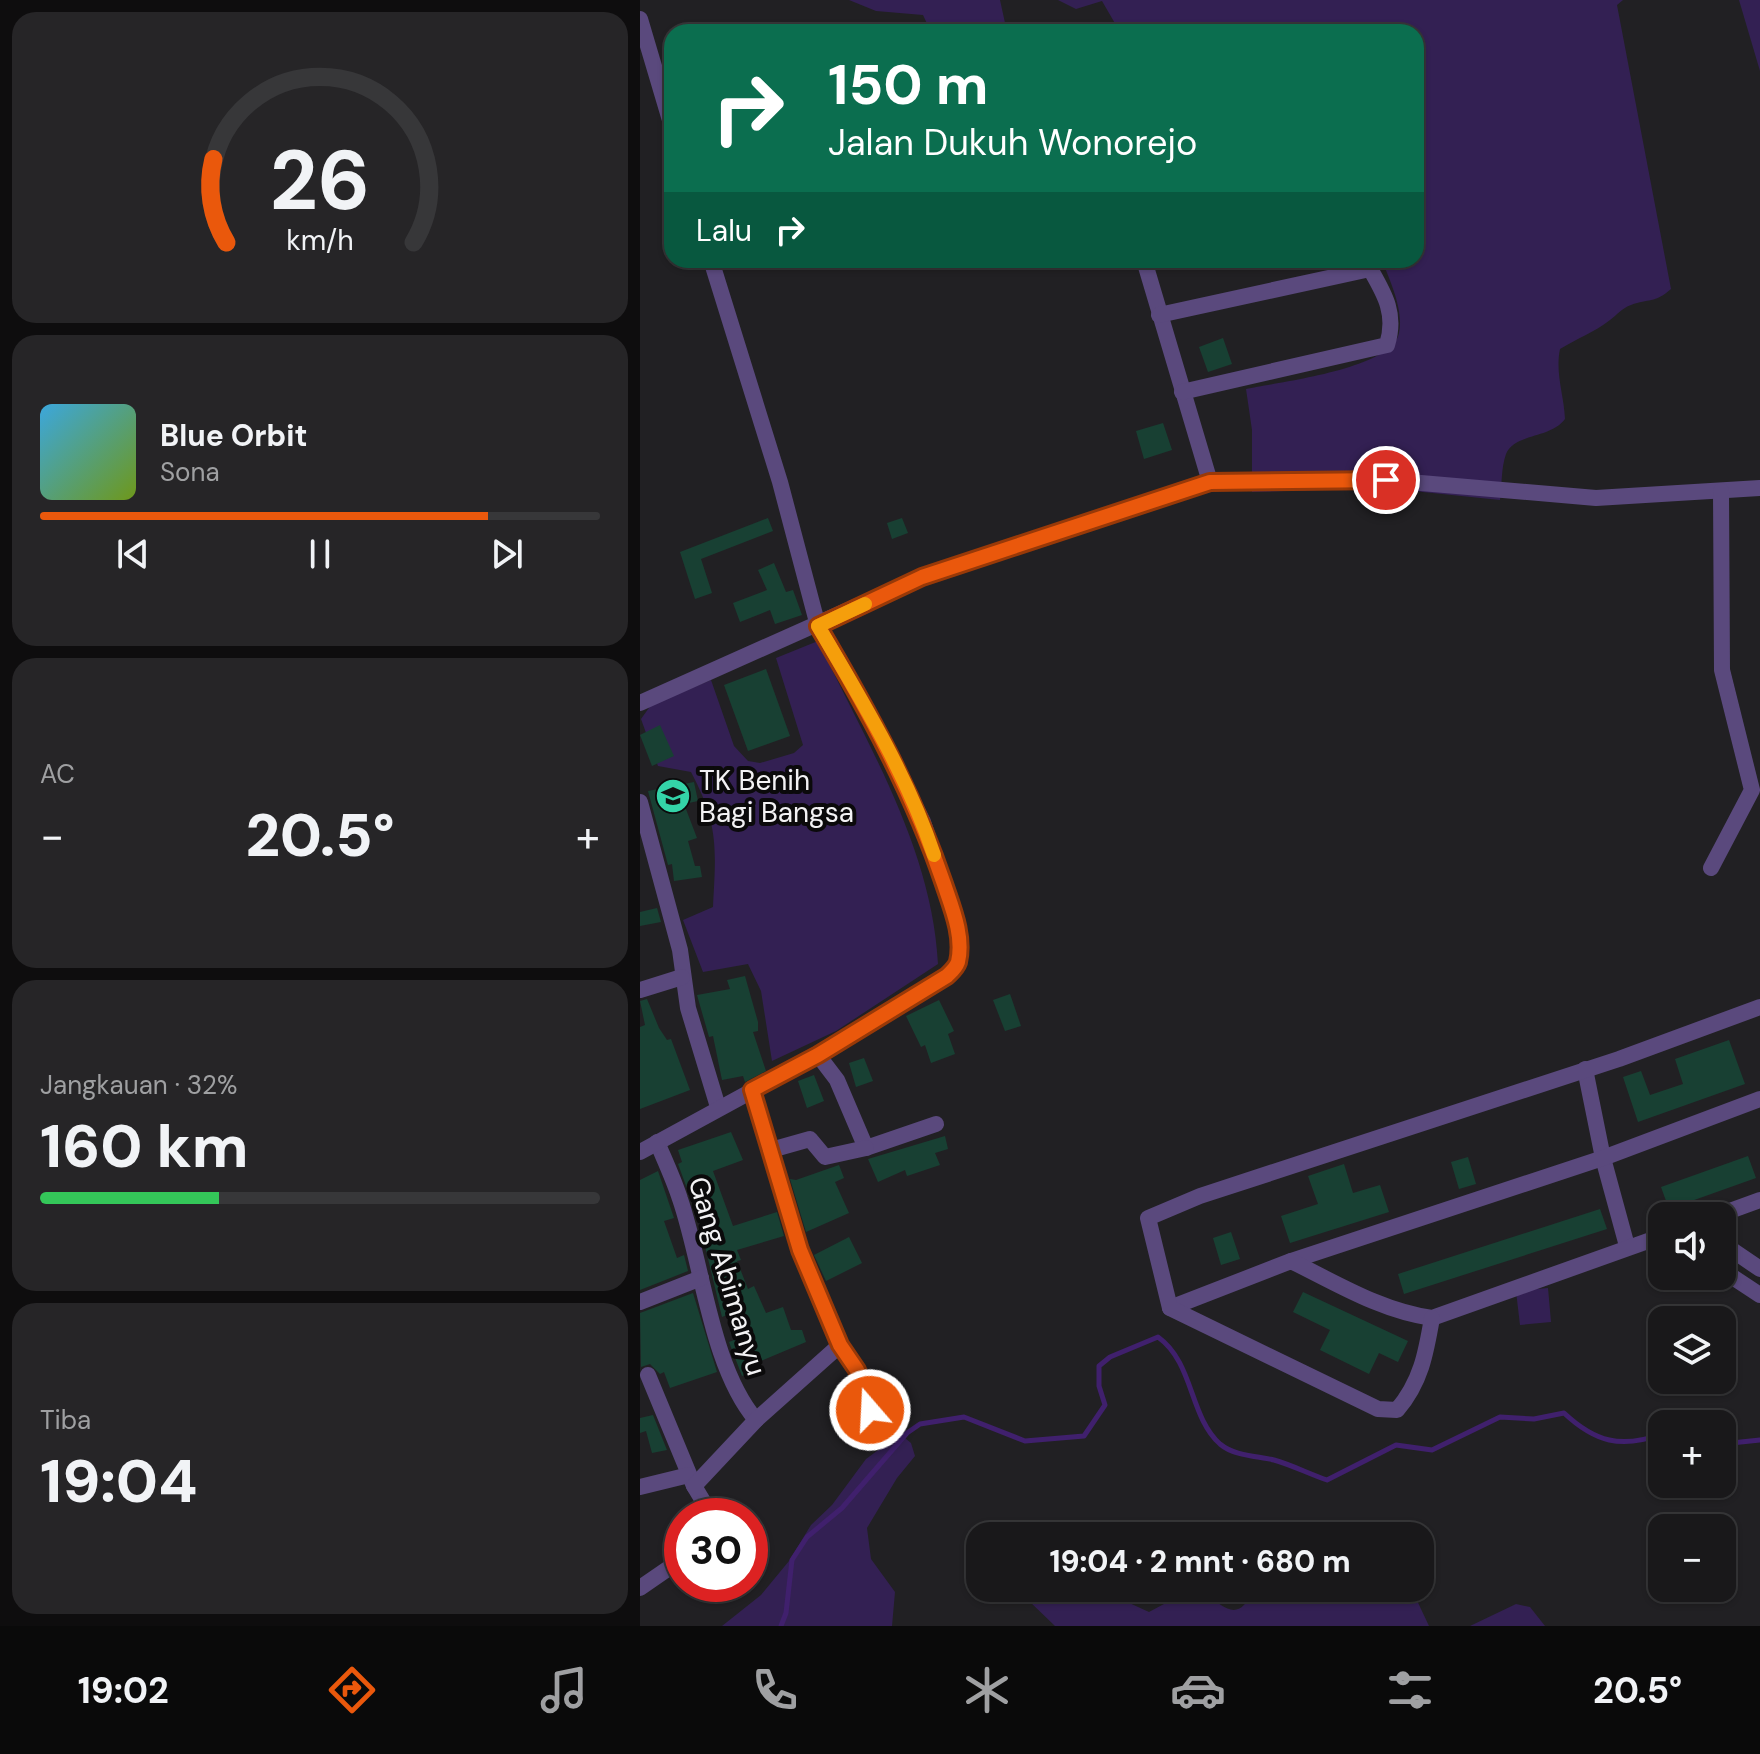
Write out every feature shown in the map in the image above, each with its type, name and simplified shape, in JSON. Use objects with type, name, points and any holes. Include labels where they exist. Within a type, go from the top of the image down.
[{"type":"street","points":[[640,19],[664,100]]},
{"type":"street","points":[[640,1152],[818,1055],[947,976],[958,965],[959,944],[954,915],[923,822],[864,706],[818,626],[780,482],[713,268]]},
{"type":"street","points":[[1146,268],[1210,482]]},
{"type":"street","points":[[1159,315],[1352,268]]},
{"type":"street","points":[[1182,392],[1387,345],[1392,330],[1390,306],[1370,268]]},
{"type":"street","points":[[640,703],[922,577],[1210,482],[1386,480],[1596,498],[1760,488]]},
{"type":"street","points":[[1711,868],[1752,790],[1722,670],[1721,491]]},
{"type":"street","points":[[640,802],[665,888],[682,977],[718,1107]]},
{"type":"street","points":[[640,990],[682,977]]},
{"type":"street","points":[[1170,1308],[1148,1218],[1200,1196],[1585,1069],[1760,1007]]},
{"type":"street","points":[[818,1055],[837,1080],[866,1148]]},
{"type":"street","points":[[1585,1069],[1603,1158],[1627,1246]]},
{"type":"street","points":[[752,1090],[800,1250],[840,1345],[857,1370],[870,1410]]},
{"type":"street","points":[[1170,1308],[1291,1261],[1603,1158],[1760,1099]]},
{"type":"street","points":[[771,1150],[810,1139],[825,1157],[866,1148],[936,1124]]},
{"type":"street","name":"Gang Abimanyu","points":[[657,1142],[680,1199],[731,1381],[743,1405],[756,1420]]},
{"type":"street","points":[[1736,1209],[1760,1200]]},
{"type":"street","points":[[1291,1261],[1375,1302],[1408,1315],[1432,1318],[1648,1240]]},
{"type":"street","points":[[1736,1253],[1760,1269]]},
{"type":"street","points":[[640,1302],[701,1278]]},
{"type":"street","points":[[1736,1279],[1760,1295]]},
{"type":"street","points":[[1170,1308],[1378,1409],[1397,1410],[1409,1396],[1424,1365],[1432,1318]]},
{"type":"street","points":[[640,1487],[691,1480],[840,1345]]},
{"type":"street","points":[[648,1375],[691,1480],[702,1498]]},
{"type":"street","points":[[640,1588],[664,1571]]},
{"type":"shaded area","points":[[849,0],[1000,0],[1005,24],[927,24],[923,15],[876,11]]},
{"type":"shaded area","points":[[1058,0],[1623,0],[1617,5],[1671,289],[1656,299],[1628,306],[1598,328],[1560,349],[1559,375],[1565,419],[1551,430],[1511,447],[1503,465],[1500,500],[1384,488],[1252,492],[1252,430],[1246,389],[1332,372],[1377,356],[1392,345],[1400,324],[1398,305],[1385,268],[1424,268],[1424,24],[1115,24],[1102,1],[1076,9]]},
{"type":"shaded area","points":[[1739,0],[1760,0],[1760,71]]},
{"type":"shaded area","points":[[818,641],[876,758],[910,838],[924,879],[938,964],[836,1031],[772,1061],[761,991],[748,964],[703,972],[683,920],[713,907],[715,853],[711,823],[691,772],[658,766],[641,719],[651,705],[711,680],[734,746],[748,761],[760,763],[794,753],[803,745],[776,658]]},
{"type":"shaded area","points":[[1548,1288],[1551,1322],[1520,1325],[1516,1291]]},
{"type":"shaded area","points":[[900,1434],[911,1443],[915,1456],[897,1478],[867,1528],[871,1559],[895,1592],[892,1626],[722,1626],[752,1602],[768,1602],[768,1586],[789,1561],[811,1525],[832,1505],[866,1459]]},
{"type":"shaded area","points":[[1030,1602],[1127,1602],[1149,1612],[1168,1602],[1218,1602],[1233,1610],[1246,1602],[1418,1602],[1429,1626],[1055,1626]]},
{"type":"shaded area","points":[[1516,1604],[1530,1607],[1545,1626],[1470,1626]]},
{"type":"building","points":[[1223,338],[1232,364],[1208,372],[1199,347]]},
{"type":"building","points":[[1163,423],[1172,450],[1144,459],[1136,431]]},
{"type":"building","points":[[768,518],[773,531],[701,559],[712,593],[695,599],[680,552]]},
{"type":"building","points":[[902,518],[908,533],[892,539],[887,523]]},
{"type":"building","points":[[774,563],[786,592],[793,590],[802,615],[775,624],[770,610],[740,622],[733,603],[767,590],[758,570]]},
{"type":"building","points":[[766,669],[790,736],[748,751],[724,685]]},
{"type":"building","points":[[660,725],[674,756],[652,766],[640,735]]},
{"type":"building","points":[[694,782],[698,801],[684,804],[697,838],[688,841],[695,866],[700,866],[702,877],[674,881],[672,864],[668,865],[648,791]]},
{"type":"building","points":[[657,908],[661,922],[640,926],[640,912]]},
{"type":"building","points":[[745,976],[758,1022],[758,1031],[753,1032],[766,1071],[745,1082],[743,1076],[722,1080],[713,1036],[709,1037],[697,995],[730,989],[727,980]]},
{"type":"building","points":[[1010,994],[1021,1026],[1005,1031],[993,1000]]},
{"type":"building","points":[[647,999],[659,1028],[667,1040],[671,1039],[690,1090],[640,1109],[640,1027],[645,1025],[640,1001]]},
{"type":"building","points":[[939,1000],[954,1031],[948,1034],[955,1054],[931,1063],[925,1045],[921,1047],[906,1016]]},
{"type":"building","points":[[1729,1040],[1745,1084],[1638,1122],[1623,1077],[1641,1071],[1650,1095],[1683,1084],[1675,1059]]},
{"type":"building","points":[[864,1058],[873,1081],[856,1087],[849,1063]]},
{"type":"building","points":[[814,1075],[824,1101],[807,1108],[798,1081]]},
{"type":"building","points":[[731,1132],[743,1160],[713,1171],[733,1226],[777,1212],[784,1236],[737,1250],[741,1260],[737,1261],[748,1289],[754,1286],[766,1313],[783,1307],[791,1330],[802,1330],[806,1342],[756,1363],[759,1371],[742,1376],[729,1342],[739,1338],[727,1315],[722,1317],[699,1221],[678,1164],[682,1162],[678,1150]]},
{"type":"building","points":[[945,1136],[948,1149],[935,1153],[940,1165],[907,1176],[905,1170],[878,1182],[868,1159]]},
{"type":"building","points":[[1748,1156],[1756,1178],[1689,1202],[1666,1202],[1661,1187]]},
{"type":"building","points":[[1468,1157],[1476,1184],[1459,1189],[1451,1162]]},
{"type":"building","points":[[1344,1164],[1353,1193],[1380,1185],[1389,1212],[1290,1243],[1281,1216],[1318,1204],[1308,1176]]},
{"type":"building","points":[[839,1165],[844,1178],[835,1182],[849,1213],[806,1232],[790,1179],[796,1180]]},
{"type":"building","points":[[658,1171],[674,1218],[664,1221],[677,1258],[684,1255],[688,1271],[640,1290],[640,1180]]},
{"type":"building","points":[[1600,1209],[1607,1229],[1404,1294],[1398,1274]]},
{"type":"building","points":[[1231,1232],[1240,1259],[1221,1265],[1213,1238]]},
{"type":"building","points":[[849,1237],[862,1263],[826,1281],[814,1255]]},
{"type":"building","points":[[1303,1292],[1408,1341],[1398,1362],[1379,1353],[1369,1374],[1320,1350],[1330,1330],[1293,1312]]},
{"type":"building","points":[[693,1293],[717,1372],[670,1388],[664,1372],[660,1374],[650,1364],[641,1367],[640,1313]]},
{"type":"building","points":[[653,1415],[667,1450],[652,1453],[646,1431],[640,1433],[640,1418]]},
{"type":"waterway","points":[[781,1626],[786,1613],[792,1560],[807,1537],[842,1508],[907,1433],[920,1424],[964,1417],[1025,1441],[1084,1436],[1105,1405],[1099,1386],[1099,1366],[1110,1357],[1158,1337],[1179,1361],[1202,1419],[1220,1444],[1232,1451],[1274,1460],[1327,1480],[1396,1445],[1432,1450],[1500,1417],[1534,1419],[1564,1413],[1587,1431],[1609,1440],[1621,1442],[1648,1439]]},
{"type":"waterway","points":[[1736,1443],[1760,1440]]},
{"type":"slow traffic","points":[[865,604],[818,626],[864,706],[923,822],[934,855]]},
{"type":"place","name":"TK Benih Bagi Bangsa","points":[[673,796]]},
{"type":"route","points":[[870,1410],[857,1370],[840,1345],[800,1250],[752,1090],[818,1055],[947,976],[958,965],[959,944],[954,915],[923,822],[864,706],[818,626],[922,577],[1210,482],[1386,480]]}]
